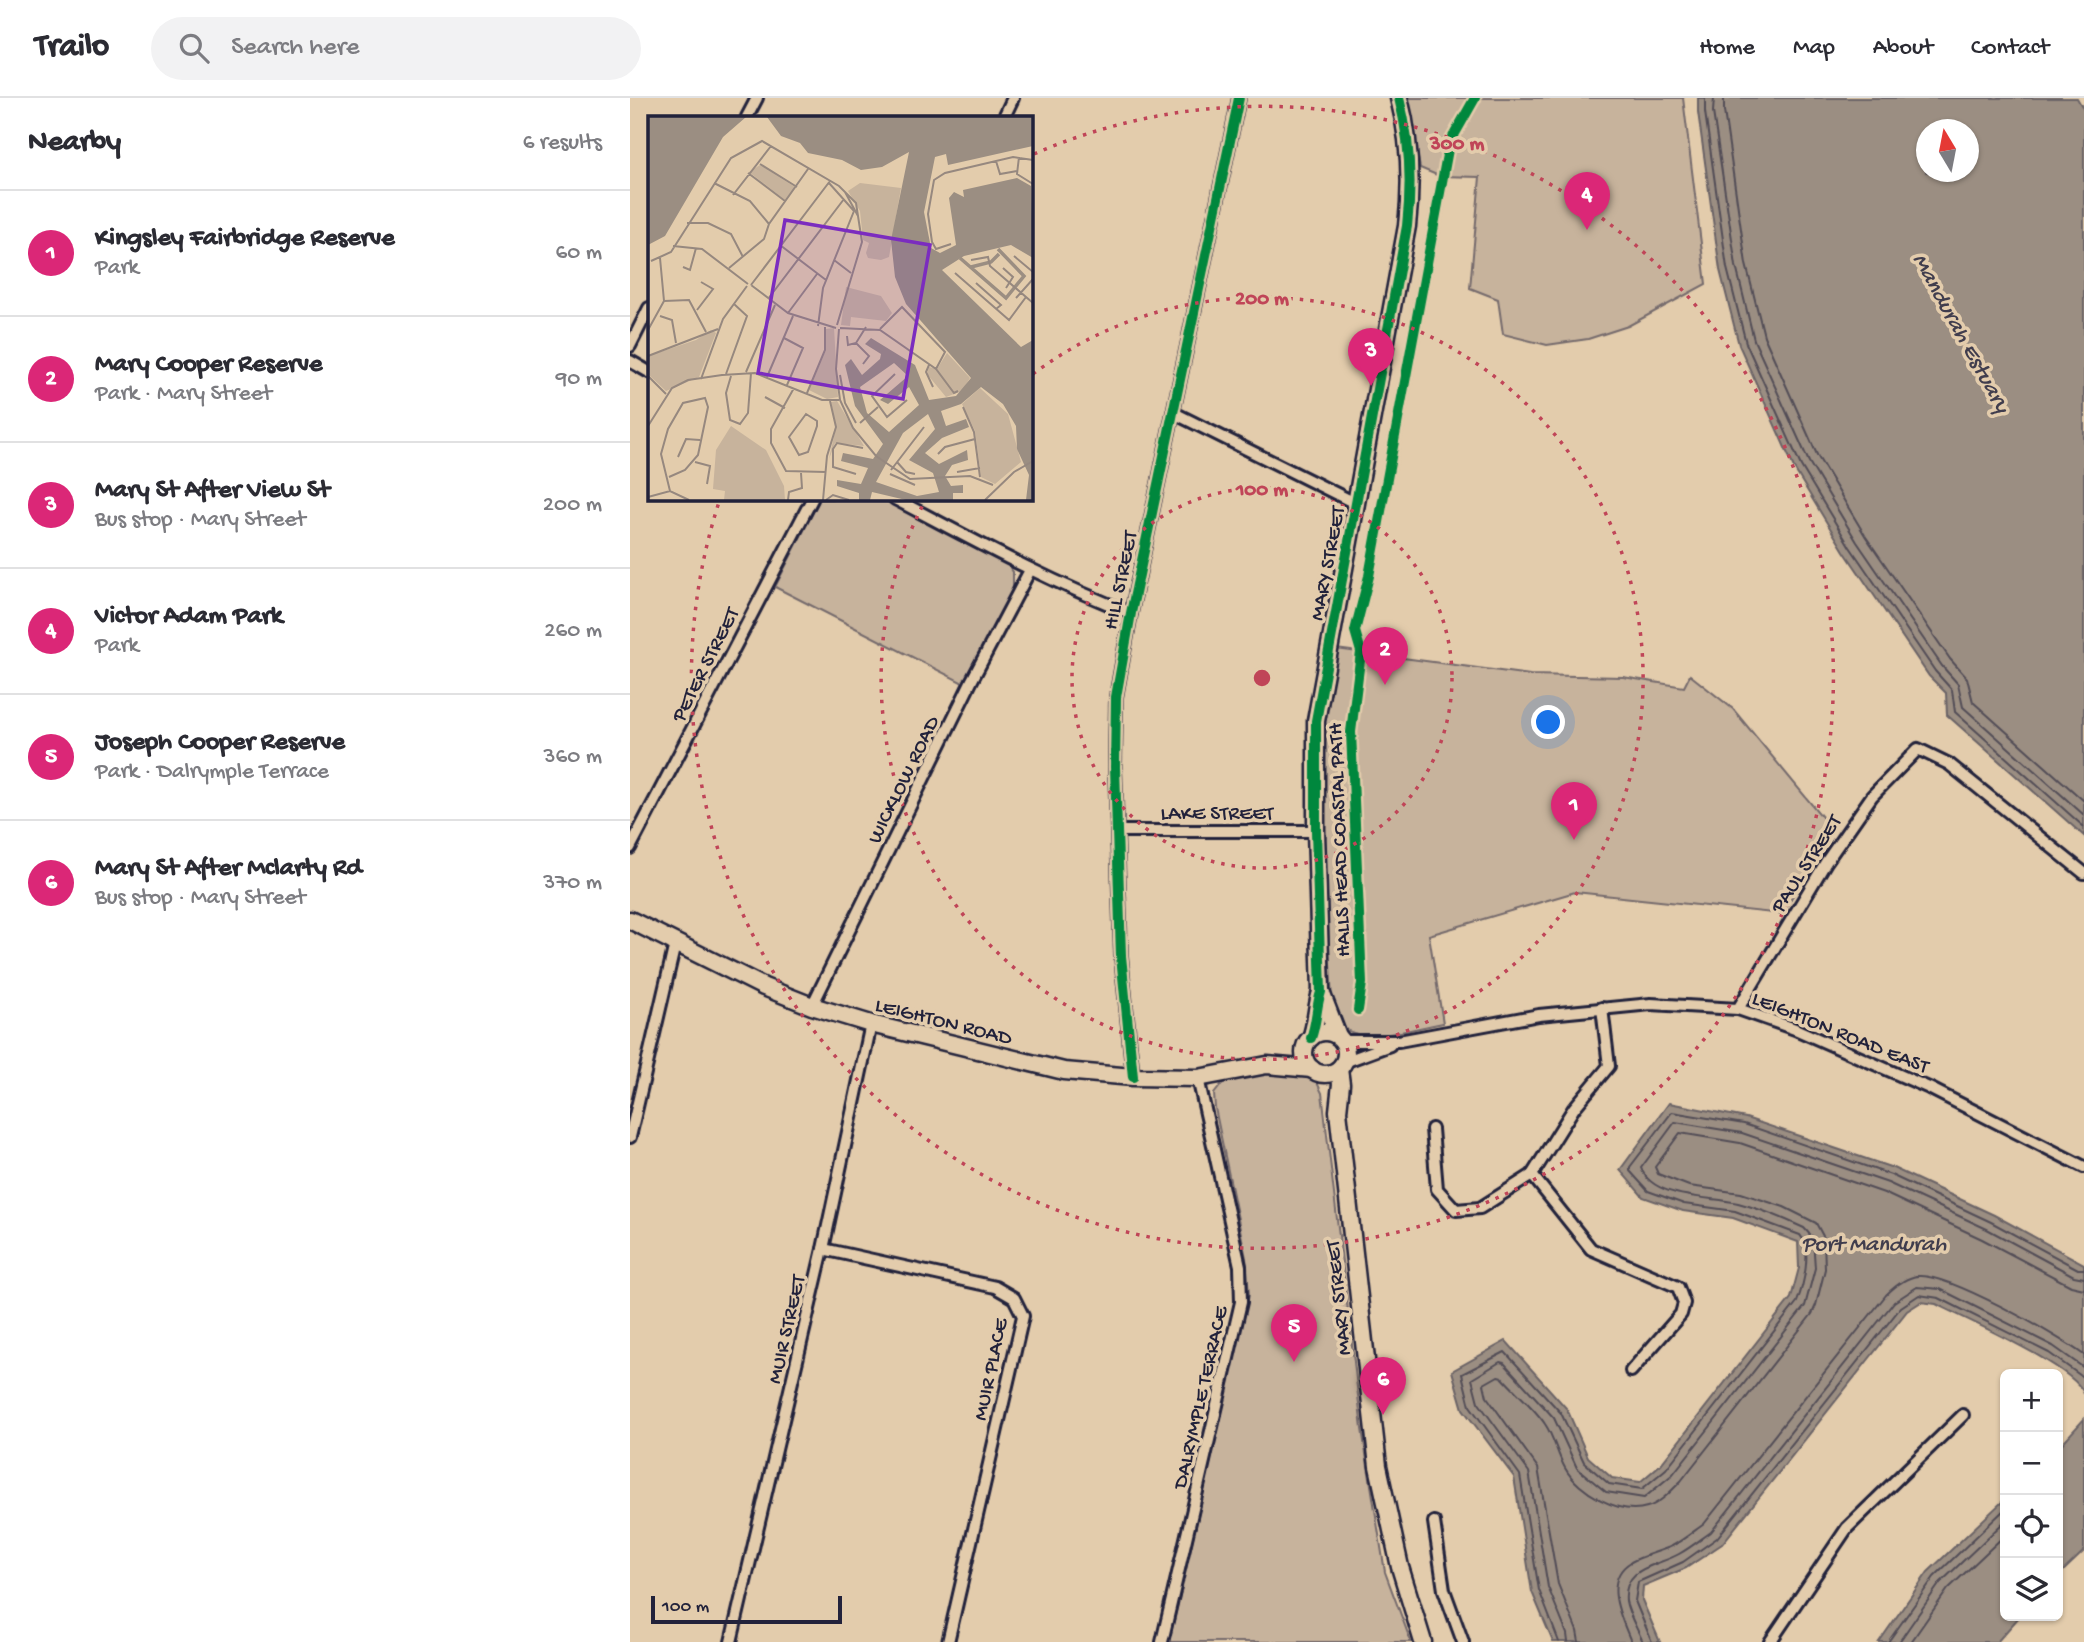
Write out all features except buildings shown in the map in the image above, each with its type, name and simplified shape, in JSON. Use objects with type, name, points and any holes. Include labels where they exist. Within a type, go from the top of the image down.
[{"type":"street","points":[[748,116],[757,98]]},
{"type":"street","points":[[1004,116],[1013,98]]},
{"type":"street","name":"HILL STREET","points":[[1133,1077],[1121,956],[1115,767],[1116,697],[1131,613],[1239,98]]},
{"type":"street","name":"MARY STREET","points":[[1399,98],[1409,148],[1410,203],[1316,721],[1316,831],[1321,992],[1346,1051],[1342,1065],[1338,1111],[1378,1466],[1400,1567],[1423,1642]]},
{"type":"street","points":[[630,345],[648,310]]},
{"type":"street","points":[[630,361],[648,371]]},
{"type":"street","points":[[1174,413],[1357,504]]},
{"type":"street","name":"PETER STREET","points":[[630,848],[811,500]]},
{"type":"street","points":[[897,500],[1030,570],[1131,613]]},
{"type":"street","name":"WICKLOW ROAD","points":[[812,1006],[972,680],[1030,570]]},
{"type":"street","name":"PAUL STREET","points":[[1738,1009],[1826,862],[1872,796],[1918,749],[1949,764],[2084,873]]},
{"type":"street","name":"LAKE STREET","points":[[1118,831],[1316,831]]},
{"type":"street","name":"LEIGHTON ROAD","points":[[630,920],[764,987],[812,1006],[871,1024],[1064,1071],[1133,1077],[1198,1078],[1267,1065],[1316,1071]]},
{"type":"street","points":[[630,1137],[675,944]]},
{"type":"street","name":"MARY STREET","points":[[1321,992],[1317,1002],[1317,1022],[1308,1042],[1305,1058],[1328,1085],[1338,1111]]},
{"type":"street","name":"LEIGHTON ROAD EAST","points":[[1342,1065],[1399,1041],[1539,1014],[1651,1004],[1738,1009],[1796,1030],[1929,1088],[2084,1167]]},
{"type":"street","points":[[1432,1129],[1437,1189],[1456,1210],[1480,1208],[1532,1175],[1574,1108],[1609,1066],[1602,1008]]},
{"type":"street","name":"MUIR STREET","points":[[731,1642],[823,1249],[871,1024]]},
{"type":"street","points":[[1308,1042],[1322,1032],[1340,1039]]},
{"type":"street","name":"LEIGHTON ROAD EAST","points":[[1340,1039],[1399,1041]]},
{"type":"street","name":"LEIGHTON ROAD","points":[[1267,1065],[1308,1042]]},
{"type":"street","points":[[1316,1071],[1331,1073],[1342,1065]]},
{"type":"street","name":"DALRYMPLE TERRACE","points":[[1162,1642],[1241,1302],[1240,1266],[1198,1078]]},
{"type":"street","points":[[1532,1175],[1591,1249],[1678,1287],[1684,1303],[1681,1314],[1631,1371]]},
{"type":"street","name":"MUIR PLACE","points":[[823,1249],[995,1287],[1014,1298],[1023,1316],[948,1642]]},
{"type":"street","points":[[1770,1642],[1847,1528],[1963,1415]]},
{"type":"street","points":[[1434,1522],[1444,1590],[1463,1642]]},
{"type":"shaded area","points":[[1406,98],[1683,98],[1706,284],[1628,326],[1588,339],[1547,345],[1503,334],[1498,299],[1470,288],[1480,177],[1439,176],[1420,168]]},
{"type":"shaded area","points":[[819,500],[885,500],[1008,565],[1013,572],[1013,589],[963,683],[775,587]]},
{"type":"shaded area","points":[[1336,649],[1530,675],[1623,677],[1684,687],[1690,675],[1733,709],[1832,829],[1782,914],[1575,892],[1429,935],[1443,1023],[1390,1034],[1362,1035],[1350,1032],[1339,1026],[1332,1001],[1324,851],[1322,752],[1327,694]]},
{"type":"shaded area","points":[[1290,1068],[1314,1076],[1322,1093],[1362,1429],[1385,1572],[1411,1642],[1169,1642],[1249,1295],[1246,1258],[1214,1094],[1225,1080]]},
{"type":"water","name":"Mandurah Estuary","points":[[1698,98],[2077,98],[2084,110],[2084,836],[1947,715],[1946,693],[1929,676],[1844,551],[1795,470],[1739,345],[1720,270]]},
{"type":"water","name":"Port Mandurah","points":[[1669,1103],[1746,1118],[1893,1168],[1994,1215],[2084,1264],[2084,1394],[2063,1369],[1936,1304],[1921,1302],[1907,1311],[1722,1544],[1686,1568],[1643,1586],[1642,1600],[1660,1642],[1553,1642],[1532,1592],[1514,1477],[1463,1409],[1452,1371],[1506,1341],[1567,1409],[1588,1457],[1612,1478],[1640,1482],[1661,1464],[1791,1298],[1799,1268],[1798,1242],[1733,1218],[1683,1211],[1643,1197],[1620,1170]]},
{"type":"water","points":[[2084,1419],[2084,1551],[2063,1571],[2063,1495],[2063,1442]]},
{"type":"water","points":[[2000,1504],[2000,1621],[2016,1621],[1997,1642],[1879,1642],[1928,1572]]},
{"type":"cycle path","points":[[1133,1077],[1121,956],[1115,767],[1116,697],[1131,613],[1239,98]]},
{"type":"cycle path","name":"HALLS HEAD COASTAL PATH","points":[[1311,1038],[1321,992],[1316,721],[1407,226],[1409,162],[1399,98]]},
{"type":"cycle path","name":"HALLS HEAD COASTAL PATH","points":[[1358,1010],[1362,983],[1351,732],[1361,652],[1355,631],[1369,576],[1449,144],[1475,98]]},
{"type":"place","name":"Victor Adam Park","points":[[1587,230]]},
{"type":"place","name":"Mary St After View St","points":[[1371,386]]},
{"type":"place","name":"Mary Cooper Reserve","points":[[1385,685]]},
{"type":"place","name":"Kingsley Fairbridge Reserve","points":[[1574,840]]},
{"type":"place","name":"Joseph Cooper Reserve","points":[[1294,1362]]},
{"type":"place","name":"Mary St After Mclarty Rd","points":[[1383,1415]]}]
